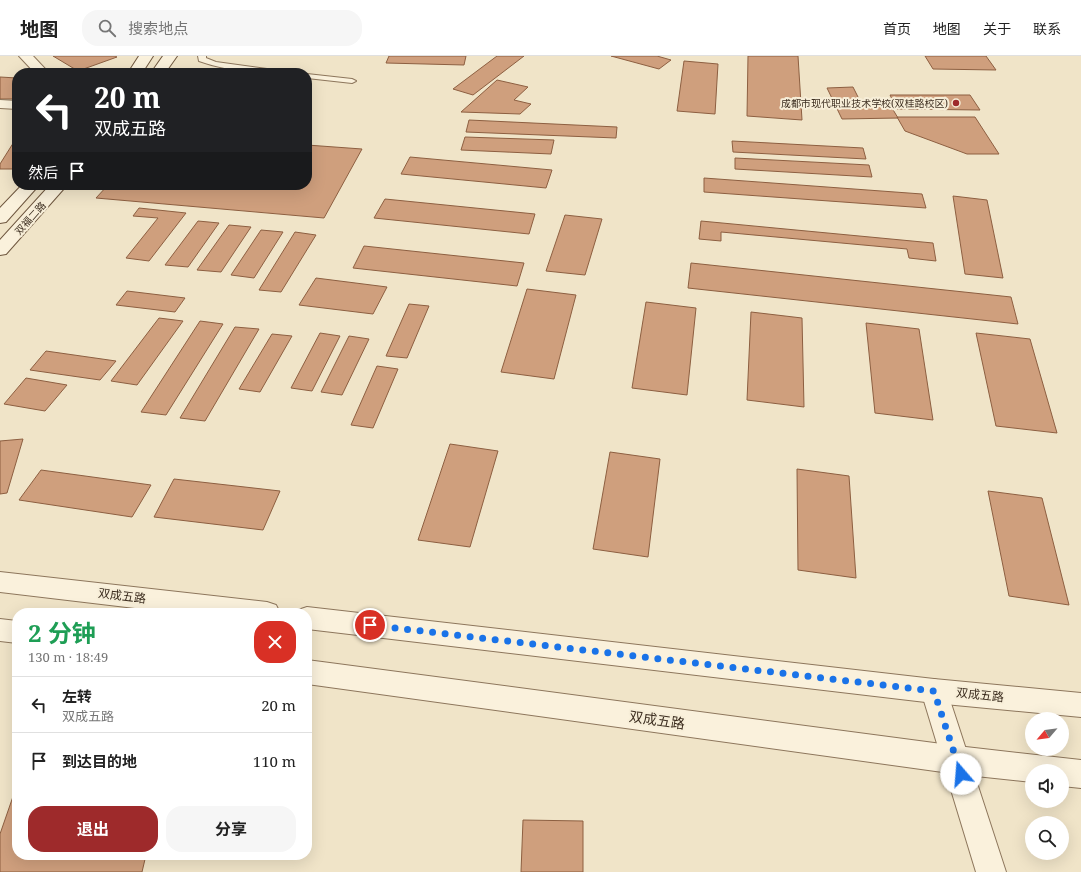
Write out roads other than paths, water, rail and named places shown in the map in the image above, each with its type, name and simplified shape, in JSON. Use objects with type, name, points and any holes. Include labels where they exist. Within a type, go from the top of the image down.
[{"type":"street","points":[[26,56],[37,68]]},
{"type":"street","points":[[138,68],[146,56]]},
{"type":"street","points":[[162,68],[170,56]]},
{"type":"street","points":[[0,104],[12,105]]},
{"type":"street","name":"双福二路","points":[[0,218],[26,190]]},
{"type":"street","name":"双福二路","points":[[0,250],[55,190]]},
{"type":"street","name":"双成五路","points":[[0,582],[224,608]]},
{"type":"street","name":"双成五路","points":[[312,619],[934,691],[1081,705]]},
{"type":"street","points":[[0,630],[12,631]]},
{"type":"street","name":"双成五路","points":[[312,673],[957,760],[1025,768]]},
{"type":"street","points":[[934,691],[957,760],[991,872]]},
{"type":"street","points":[[1069,773],[1081,774]]},
{"type":"lane","points":[[202,56],[202,59],[215,64],[245,68]]},
{"type":"lane","points":[[312,77],[352,82]]},
{"type":"place","name":"成都市现代职业技术学校(双桂路校区)","points":[[956,103]]}]
